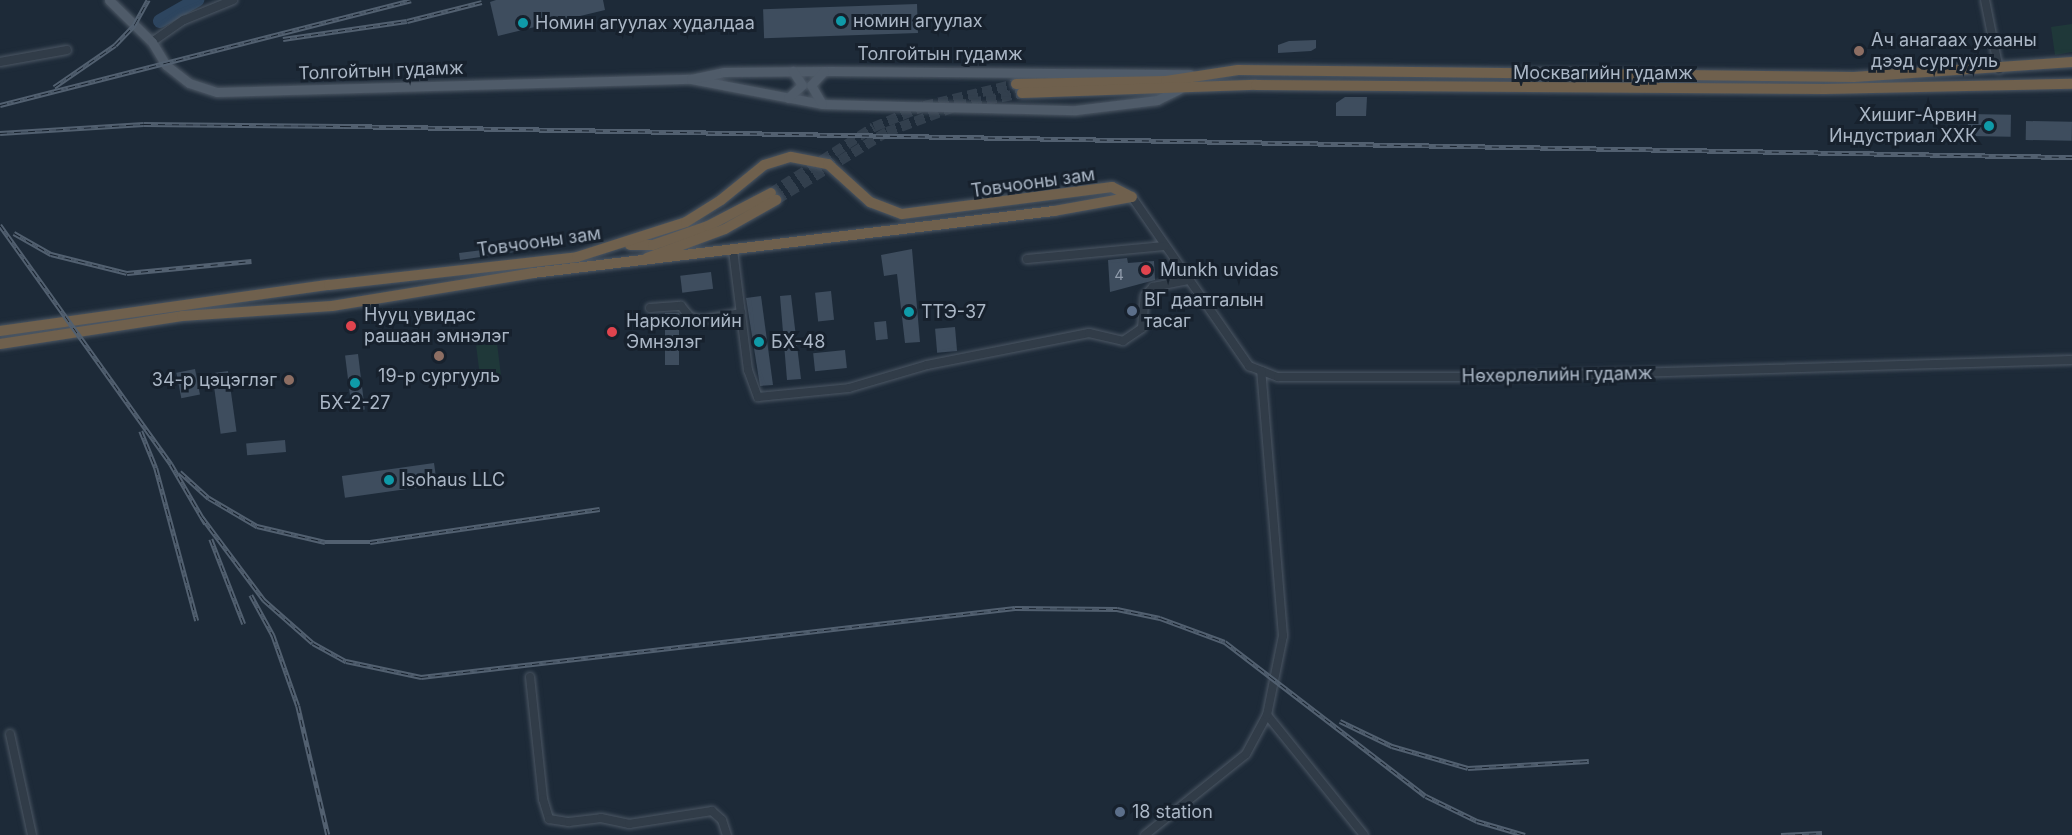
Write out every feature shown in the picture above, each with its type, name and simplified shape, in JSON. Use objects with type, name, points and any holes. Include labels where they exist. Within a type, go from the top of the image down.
[{"type":"highway","name":"Москвагийн гудамж","points":[[2072,62],[1999,69],[1854,77],[1210,72],[1190,74],[1166,81],[1019,88],[2072,84]]},
{"type":"highway","name":"Товчооны зам","points":[[0,331],[329,285],[577,257],[628,244],[692,219],[764,165],[791,157],[828,164],[870,202],[902,214],[1112,188],[1132,197]]},
{"type":"highway","points":[[628,244],[653,245],[708,226],[773,196],[724,229],[654,253],[645,261]]},
{"type":"highway","name":"Товчооны зам","points":[[0,344],[182,316],[332,306],[459,283],[1095,206],[1132,197]]},
{"type":"main road","name":"Толгойтын гудамж","points":[[109,0],[152,42],[178,75],[217,92],[691,79],[822,104],[1076,110],[1157,100],[1180,89]]},
{"type":"main road","name":"Толгойтын гудамж","points":[[691,79],[714,73],[793,71],[1190,74]]},
{"type":"main road","points":[[788,98],[802,86],[793,71]]},
{"type":"main road","points":[[822,104],[811,85],[824,71]]},
{"type":"street","points":[[152,42],[184,20],[233,0]]},
{"type":"street","points":[[1985,0],[1999,69]]},
{"type":"street","points":[[0,62],[67,50]]},
{"type":"street","name":"Нөхөрлөлийн гудамж","points":[[1132,197],[1232,345],[1249,366],[1278,377],[1440,378],[2072,360]]},
{"type":"street","points":[[1027,259],[1164,246]]},
{"type":"street","points":[[733,250],[754,394],[783,397],[849,388],[927,365],[1089,333],[1124,340],[1142,328],[1145,296],[1153,287],[1189,280]]},
{"type":"street","points":[[650,308],[681,306],[690,317],[702,320],[741,313]]},
{"type":"street","points":[[1145,835],[1246,754],[1267,715],[1283,636],[1261,371]]},
{"type":"street","points":[[530,677],[543,800],[549,819],[629,824],[712,811],[722,820],[727,835]]},
{"type":"street","points":[[1267,715],[1364,835]]},
{"type":"street","points":[[10,734],[32,835]]},
{"type":"green space","points":[[2072,24],[2072,52],[2055,55],[2051,27]]},
{"type":"green space","points":[[497,343],[501,377],[480,379],[476,346]]},
{"type":"building","name":"Номин агуулах худалдаа","points":[[496,0],[603,0],[605,10],[498,36],[490,2]]},
{"type":"building","name":"номин агуулах","points":[[917,4],[918,33],[764,38],[763,9]]},
{"type":"building","points":[[1316,40],[1316,48],[1311,51],[1278,53],[1278,45],[1289,41]]},
{"type":"building","points":[[1345,97],[1367,97],[1366,116],[1336,116],[1336,103]]},
{"type":"building","name":"Хишиг-Арвин Индустриал ХХК","points":[[1968,114],[2011,115],[2011,137],[1968,136]]},
{"type":"building","points":[[2026,121],[2072,122],[2072,141],[2026,140]]},
{"type":"building","points":[[514,246],[515,252],[460,260],[459,253]]},
{"type":"building","points":[[912,249],[920,342],[905,343],[897,274],[884,276],[881,255]]},
{"type":"building","points":[[1127,258],[1128,263],[1154,261],[1155,280],[1110,292],[1108,260]]},
{"type":"building","points":[[711,272],[713,289],[682,293],[680,276]]},
{"type":"building","points":[[831,291],[834,320],[818,322],[815,293]]},
{"type":"building","points":[[791,295],[801,379],[787,380],[780,296]]},
{"type":"building","name":"БХ-48","points":[[761,296],[773,385],[760,386],[746,298]]},
{"type":"building","points":[[665,313],[679,313],[679,365],[665,365]]},
{"type":"building","points":[[886,321],[888,339],[876,340],[874,322]]},
{"type":"building","points":[[955,327],[957,351],[937,353],[935,329]]},
{"type":"building","points":[[845,350],[847,368],[815,371],[813,353]]},
{"type":"building","name":"БХ-2-27","points":[[358,354],[365,410],[352,411],[345,356]]},
{"type":"building","points":[[195,369],[200,395],[181,398],[176,373]]},
{"type":"building","points":[[228,371],[236,431],[221,434],[212,373]]},
{"type":"building","points":[[285,440],[286,452],[247,455],[246,443]]},
{"type":"building","name":"Isohaus LLC","points":[[434,463],[437,485],[345,498],[342,476]]},
{"type":"waterway","points":[[160,21],[197,0]]},
{"type":"tunnel","points":[[771,193],[874,127],[924,106],[1016,84]]},
{"type":"tunnel","points":[[776,200],[887,132],[957,106],[1022,93]]},
{"type":"railway","points":[[54,87],[115,45],[134,25],[148,0]]},
{"type":"railway","points":[[0,105],[411,0]]},
{"type":"railway","points":[[283,39],[407,21],[482,2]]},
{"type":"railway","points":[[0,133],[144,124],[344,126],[2072,157]]},
{"type":"railway","points":[[0,225],[171,464],[206,524]]},
{"type":"railway","points":[[14,233],[51,254],[127,273],[251,261]]},
{"type":"railway","points":[[141,431],[156,468],[197,621]]},
{"type":"railway","points":[[180,472],[209,498],[257,526],[325,542],[370,542],[600,509]]},
{"type":"railway","points":[[202,517],[264,600],[313,643],[346,661],[421,677],[1015,608],[1117,609],[1160,618],[1225,642],[1426,796],[1477,821],[1525,835]]},
{"type":"railway","points":[[211,539],[244,624]]},
{"type":"railway","points":[[251,595],[273,635],[298,706],[328,835]]},
{"type":"railway","points":[[1340,721],[1392,746],[1468,768],[1589,761]]},
{"type":"railway","points":[[1781,835],[1822,833]]},
{"type":"place","name":"номин агуулах","points":[[841,21]]},
{"type":"place","name":"Номин агуулах худалдаа","points":[[523,23]]},
{"type":"place","name":"Ач анагаах ухааны дээд сургууль","points":[[1859,51]]},
{"type":"place","name":"Хишиг-Арвин Индустриал ХХК","points":[[1989,126]]},
{"type":"place","name":"Munkh uvidas","points":[[1146,270]]},
{"type":"place","name":"ВГ даатгалын тасаг","points":[[1132,311]]},
{"type":"place","name":"ТТЭ-37","points":[[909,312]]},
{"type":"place","name":"Нууц увидас рашаан эмнэлэг","points":[[351,326]]},
{"type":"place","name":"Наркологийн Эмнэлэг","points":[[612,332]]},
{"type":"place","name":"БХ-48","points":[[759,342]]},
{"type":"place","name":"19-р сургууль","points":[[439,356]]},
{"type":"place","name":"34-р цэцэглэг","points":[[289,380]]},
{"type":"place","name":"БХ-2-27","points":[[355,383]]},
{"type":"place","name":"Isohaus LLC","points":[[389,480]]},
{"type":"place","name":"18 station","points":[[1120,812]]}]
